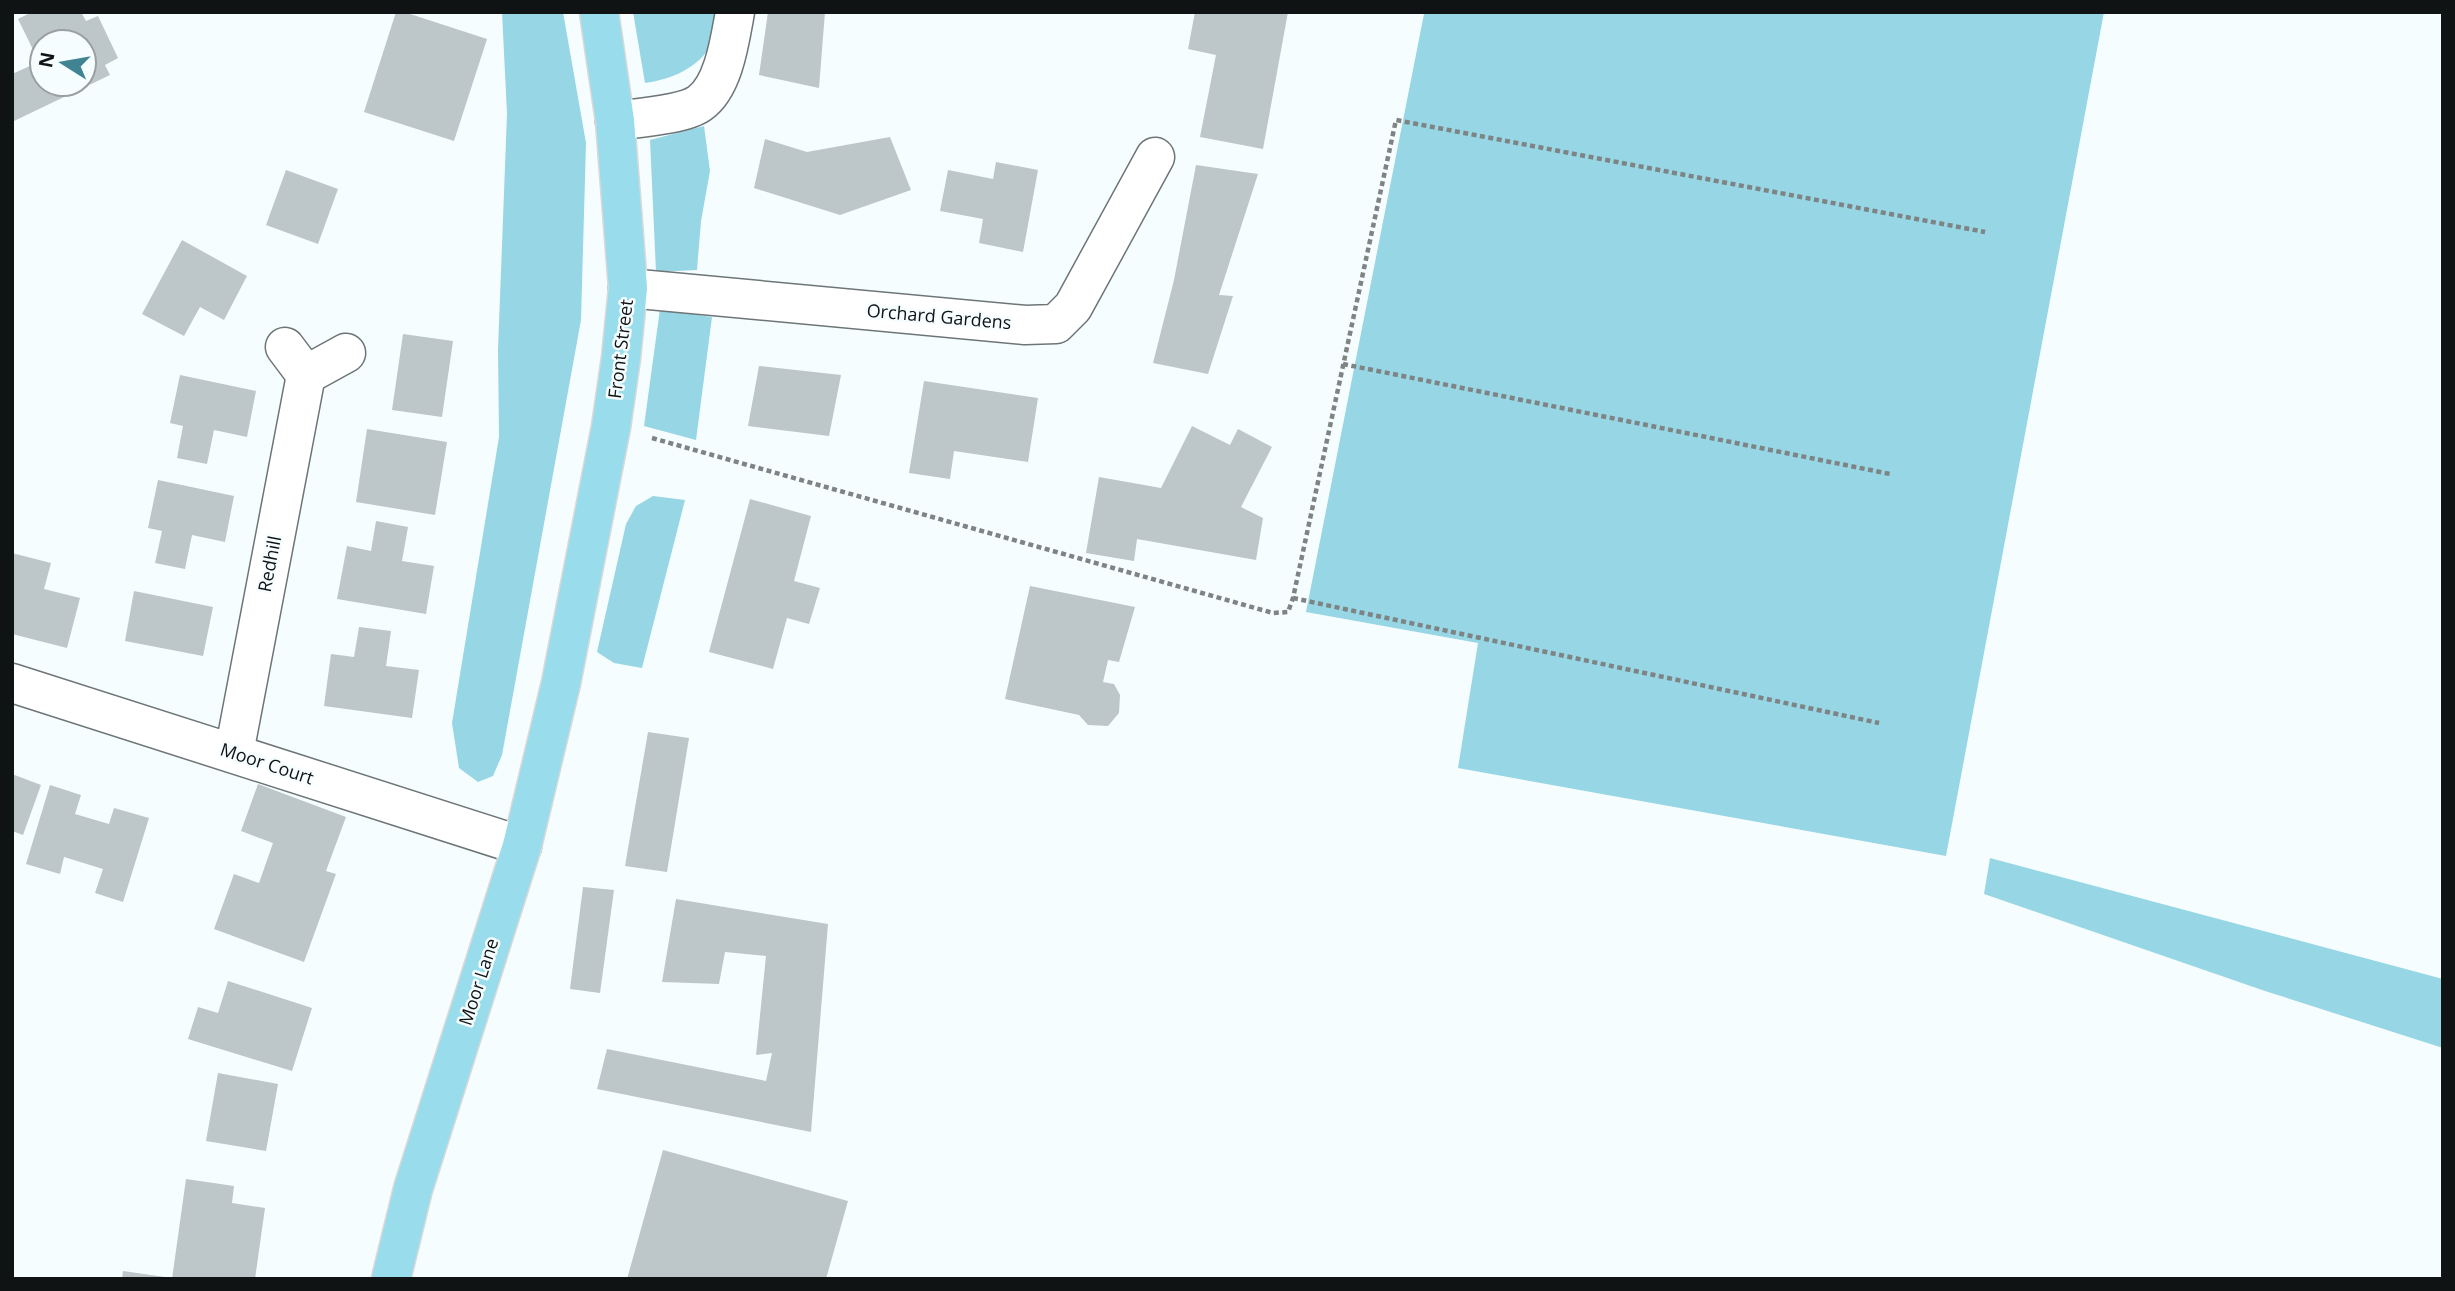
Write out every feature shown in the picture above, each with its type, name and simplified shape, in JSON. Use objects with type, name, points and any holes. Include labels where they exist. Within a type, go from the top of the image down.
[{"type":"main road","name":"Front Street","points":[[561,683],[611,427],[628,288],[615,121],[599,12]]},
{"type":"main road","name":"Moor Lane","points":[[391,1279],[413,1189],[522,846],[561,683]]},
{"type":"street","points":[[615,121],[673,113],[700,103],[714,87],[727,56],[735,12]]},
{"type":"street","name":"Orchard Gardens","points":[[628,288],[1025,325],[1056,324],[1073,307],[1155,157]]},
{"type":"street","name":"Redhill","points":[[234,753],[295,361],[346,353]]},
{"type":"street","name":"Moor Court","points":[[12,682],[522,846]]},
{"type":"path","points":[[611,427],[1273,613],[1288,612],[1396,120],[1985,232]]},
{"type":"path","points":[[1343,364],[1890,474]]},
{"type":"path","points":[[1293,598],[1880,723]]},
{"type":"shaded area","points":[[502,12],[563,12],[586,143],[581,320],[502,755],[493,776],[478,782],[459,768],[452,723],[499,437],[498,350],[507,114]]},
{"type":"shaded area","points":[[633,12],[724,12],[713,40],[699,60],[674,76],[645,83]]},
{"type":"shaded area","points":[[1419,12],[2104,12],[1946,856],[1458,768],[1478,643],[1306,612],[1424,14]]},
{"type":"shaded area","points":[[704,126],[710,171],[701,221],[697,270],[656,272],[650,140]]},
{"type":"shaded area","points":[[660,309],[712,317],[696,440],[644,426]]},
{"type":"shaded area","points":[[653,496],[685,500],[642,668],[614,663],[597,652],[626,524],[636,506]]},
{"type":"shaded area","points":[[1990,858],[2443,979],[2443,1048],[2265,991],[1984,894]]},
{"type":"building","points":[[32,12],[81,12],[86,21],[98,16],[118,58],[105,65],[110,75],[98,81],[98,28],[28,28],[28,39],[18,19]]},
{"type":"building","points":[[396,12],[404,12],[487,39],[454,141],[364,112]]},
{"type":"building","points":[[768,12],[825,12],[819,88],[759,75]]},
{"type":"building","points":[[1195,12],[1288,12],[1263,149],[1200,137],[1216,55],[1188,49]]},
{"type":"building","points":[[28,67],[28,98],[62,98],[14,121],[12,74]]},
{"type":"building","points":[[890,137],[911,190],[840,215],[754,188],[765,139],[807,152]]},
{"type":"building","points":[[996,162],[1038,170],[1023,252],[979,243],[983,219],[940,211],[948,170],[993,179]]},
{"type":"building","points":[[1196,165],[1258,174],[1219,295],[1233,296],[1208,374],[1153,363],[1174,280]]},
{"type":"building","points":[[286,170],[338,189],[318,244],[266,225]]},
{"type":"building","points":[[182,240],[247,276],[224,320],[200,307],[184,336],[142,314]]},
{"type":"building","points":[[403,334],[453,341],[442,417],[392,410]]},
{"type":"building","points":[[759,366],[841,375],[829,436],[748,426]]},
{"type":"building","points":[[180,375],[256,391],[247,437],[214,430],[207,464],[177,458],[183,426],[170,423]]},
{"type":"building","points":[[924,381],[1038,398],[1028,462],[954,451],[950,479],[909,473]]},
{"type":"building","points":[[1192,426],[1230,445],[1238,429],[1272,447],[1241,507],[1263,518],[1256,560],[1137,539],[1134,561],[1086,553],[1099,477],[1161,488]]},
{"type":"building","points":[[367,429],[447,442],[435,515],[356,502]]},
{"type":"building","points":[[158,480],[234,496],[225,542],[192,535],[185,569],[155,563],[162,531],[148,528]]},
{"type":"building","points":[[750,499],[811,516],[794,581],[820,588],[809,624],[787,618],[773,669],[709,652]]},
{"type":"building","points":[[376,521],[408,527],[402,561],[434,566],[426,614],[337,599],[347,546],[371,551]]},
{"type":"building","points":[[12,553],[51,563],[44,589],[80,598],[67,648],[12,634]]},
{"type":"building","points":[[1030,586],[1135,607],[1119,662],[1108,660],[1103,682],[1114,684],[1120,695],[1119,713],[1108,726],[1088,725],[1079,715],[1005,699]]},
{"type":"building","points":[[134,591],[213,607],[203,656],[125,641]]},
{"type":"building","points":[[359,627],[391,631],[386,666],[419,670],[412,718],[324,706],[331,654],[354,657]]},
{"type":"building","points":[[648,732],[689,738],[667,872],[625,866]]},
{"type":"building","points":[[12,774],[41,785],[23,835],[12,831]]},
{"type":"building","points":[[258,784],[346,817],[326,871],[336,874],[304,962],[214,929],[234,874],[259,883],[273,843],[241,831]]},
{"type":"building","points":[[50,785],[81,795],[75,814],[109,824],[114,808],[149,818],[123,902],[95,893],[103,869],[64,857],[60,874],[26,864]]},
{"type":"building","points":[[583,887],[614,890],[600,993],[570,989]]},
{"type":"building","points":[[676,899],[828,924],[811,1132],[597,1089],[607,1049],[766,1081],[772,1053],[756,1055],[766,956],[725,952],[719,984],[662,982]]},
{"type":"building","points":[[228,981],[312,1008],[292,1071],[188,1039],[198,1007],[218,1013]]},
{"type":"building","points":[[218,1073],[278,1084],[266,1151],[206,1141]]},
{"type":"building","points":[[663,1150],[848,1201],[826,1279],[627,1279]]},
{"type":"building","points":[[186,1179],[234,1186],[232,1203],[265,1208],[255,1279],[172,1279]]},
{"type":"building","points":[[123,1271],[165,1277],[165,1279],[122,1279]]}]
